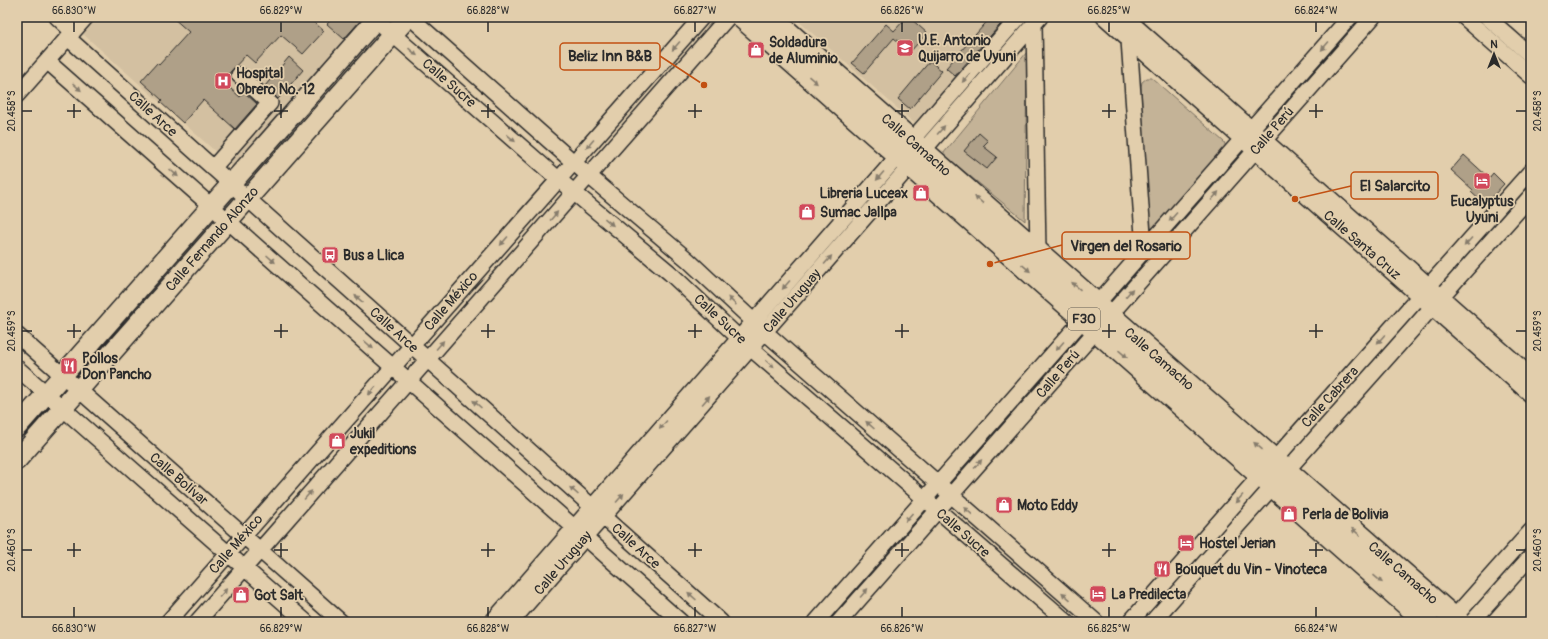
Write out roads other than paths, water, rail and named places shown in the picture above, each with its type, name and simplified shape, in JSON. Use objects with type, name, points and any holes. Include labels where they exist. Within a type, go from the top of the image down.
[{"type":"highway","name":"Calle Camacho","points":[[742,17],[911,153],[1038,252],[1097,317]]},
{"type":"highway","name":"Calle Camacho","points":[[770,17],[911,153],[1274,473],[1458,621]]},
{"type":"highway","name":"Calle Camacho","points":[[1274,473],[1427,622]]},
{"type":"main road","name":"Calle Fernando Alonzo","points":[[17,460],[409,17]]},
{"type":"main road","name":"Calle Fernando Alonzo","points":[[17,427],[376,18]]},
{"type":"street","name":"Calle Arce","points":[[56,17],[70,35],[106,63],[213,168],[247,199],[721,622]]},
{"type":"street","points":[[17,95],[86,17]]},
{"type":"street","name":"Calle Sucre","points":[[409,17],[589,176],[688,260],[765,332],[950,496],[1096,622]]},
{"type":"street","name":"Calle México","points":[[168,622],[702,17]]},
{"type":"street","name":"Calle México","points":[[197,622],[728,17]]},
{"type":"street","name":"Calle Uruguay","points":[[511,622],[765,332],[911,153],[1019,17]]},
{"type":"street","name":"Calle Santa Cruz","points":[[1104,17],[1130,40],[1247,134]]},
{"type":"street","name":"Calle Santa Cruz","points":[[1125,17],[1259,145],[1437,302],[1531,395]]},
{"type":"street","name":"Calle Perú","points":[[839,622],[950,496],[1097,317],[1144,249],[1350,17]]},
{"type":"street","name":"Calle Perú","points":[[816,622],[924,500],[1259,145],[1373,17]]},
{"type":"street","points":[[1464,17],[1531,76]]},
{"type":"street","points":[[1487,17],[1531,56]]},
{"type":"street","name":"Calle Sucre","points":[[376,18],[574,193],[670,273],[739,338],[924,500],[1067,622]]},
{"type":"street","points":[[1037,21],[1038,252]]},
{"type":"street","name":"Calle Uruguay","points":[[492,622],[754,321],[1037,21]]},
{"type":"street","points":[[1130,40],[1144,249]]},
{"type":"street","name":"Calle Arce","points":[[47,61],[681,622]]},
{"type":"street","points":[[213,168],[270,103],[239,75]]},
{"type":"street","name":"Calle Cabrera","points":[[1152,622],[1425,291],[1531,171]]},
{"type":"street","name":"Calle Cabrera","points":[[1130,622],[1437,302],[1531,196]]},
{"type":"street","name":"Calle Santa Cruz","points":[[1437,302],[1531,376]]},
{"type":"street","name":"Calle Bolívar","points":[[17,335],[341,622]]},
{"type":"street","name":"Calle Bolívar","points":[[17,368],[306,622]]},
{"type":"street","points":[[1458,621],[1531,531]]},
{"type":"street","points":[[1458,621],[1531,556]]},
{"type":"place","name":"U.E. Antonio Quijarro de Uyuni","points":[[905,48]]},
{"type":"place","name":"Soldadura de Aluminio","points":[[756,50]]},
{"type":"place","name":"Hospital Obrero No. 12","points":[[223,81]]},
{"type":"place","name":"Beliz Inn B&B","points":[[704,85]]},
{"type":"place","name":"Eucalyptus Uyuni","points":[[1482,181]]},
{"type":"place","name":"Libreria Luceax","points":[[921,193]]},
{"type":"place","name":"El Salarcito","points":[[1295,199]]},
{"type":"place","name":"Sumac Jallpa","points":[[807,212]]},
{"type":"place","name":"Bus a Llica","points":[[330,255]]},
{"type":"place","name":"Virgen del Rosario","points":[[990,264]]},
{"type":"place","name":"Pollos Don Pancho","points":[[69,366]]},
{"type":"place","name":"Jukil expeditions","points":[[337,441]]},
{"type":"place","name":"Moto Eddy","points":[[1004,505]]},
{"type":"place","name":"Perla de Bolivia","points":[[1289,514]]},
{"type":"place","name":"Hostel Jerian","points":[[1186,543]]},
{"type":"place","name":"Bouquet du Vin - Vinoteca","points":[[1162,569]]},
{"type":"place","name":"La Predilecta","points":[[1098,594]]},
{"type":"place","name":"Got Salt","points":[[241,595]]}]
